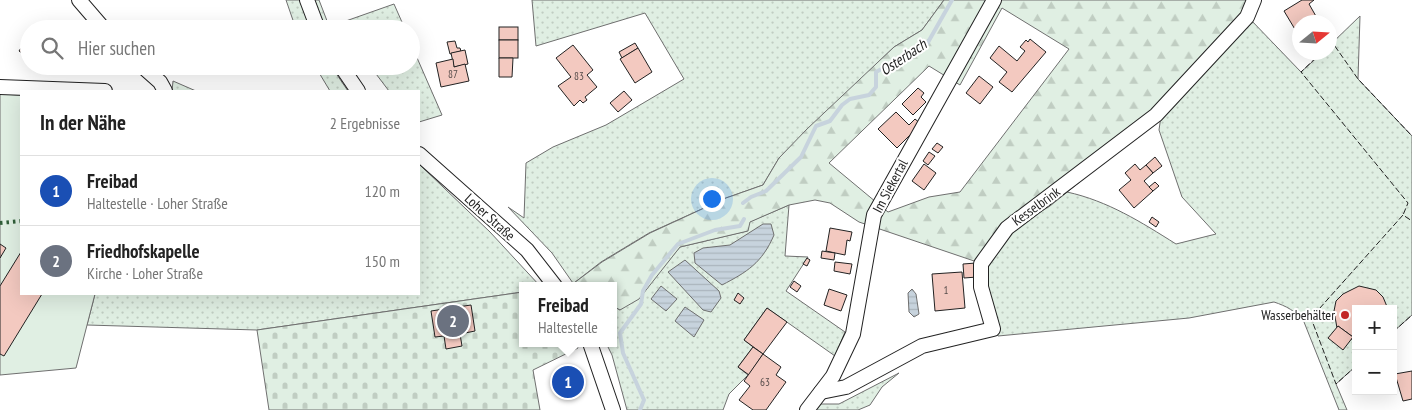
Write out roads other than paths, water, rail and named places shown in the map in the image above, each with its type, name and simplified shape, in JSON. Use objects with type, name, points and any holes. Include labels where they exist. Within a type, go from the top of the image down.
[{"type":"street","points":[[79,0],[96,20]]},
{"type":"street","points":[[307,0],[315,20]]},
{"type":"street","name":"Im Siekertal","points":[[807,410],[833,376],[853,334],[874,215],[994,0]]},
{"type":"street","name":"Kesselbrink","points":[[821,392],[846,387],[922,346],[993,329],[981,288],[981,264],[1007,228],[1156,115],[1247,17],[1254,0]]},
{"type":"street","points":[[152,75],[160,82],[164,90]]},
{"type":"street","points":[[347,75],[357,90]]},
{"type":"street","points":[[0,87],[79,90]]},
{"type":"street","name":"Loher Straße","points":[[420,155],[527,250],[553,282]]},
{"type":"street","points":[[591,347],[613,410]]},
{"type":"waterway","name":"Osterbach","points":[[743,203],[751,197],[766,191],[801,157],[816,126],[830,121],[842,105],[850,99],[869,95],[876,87],[876,72],[927,44],[952,0]]},
{"type":"waterway","name":"Osterbach","points":[[640,410],[644,400],[623,353],[620,333],[641,304],[643,291],[652,275],[678,244],[715,230],[740,226],[744,219]]},
{"type":"place","name":"Wasserbehälter","points":[[1345,315]]},
{"type":"place","name":"Friedhofskapelle","points":[[453,321]]},
{"type":"place","name":"Freibad","points":[[568,382]]}]
